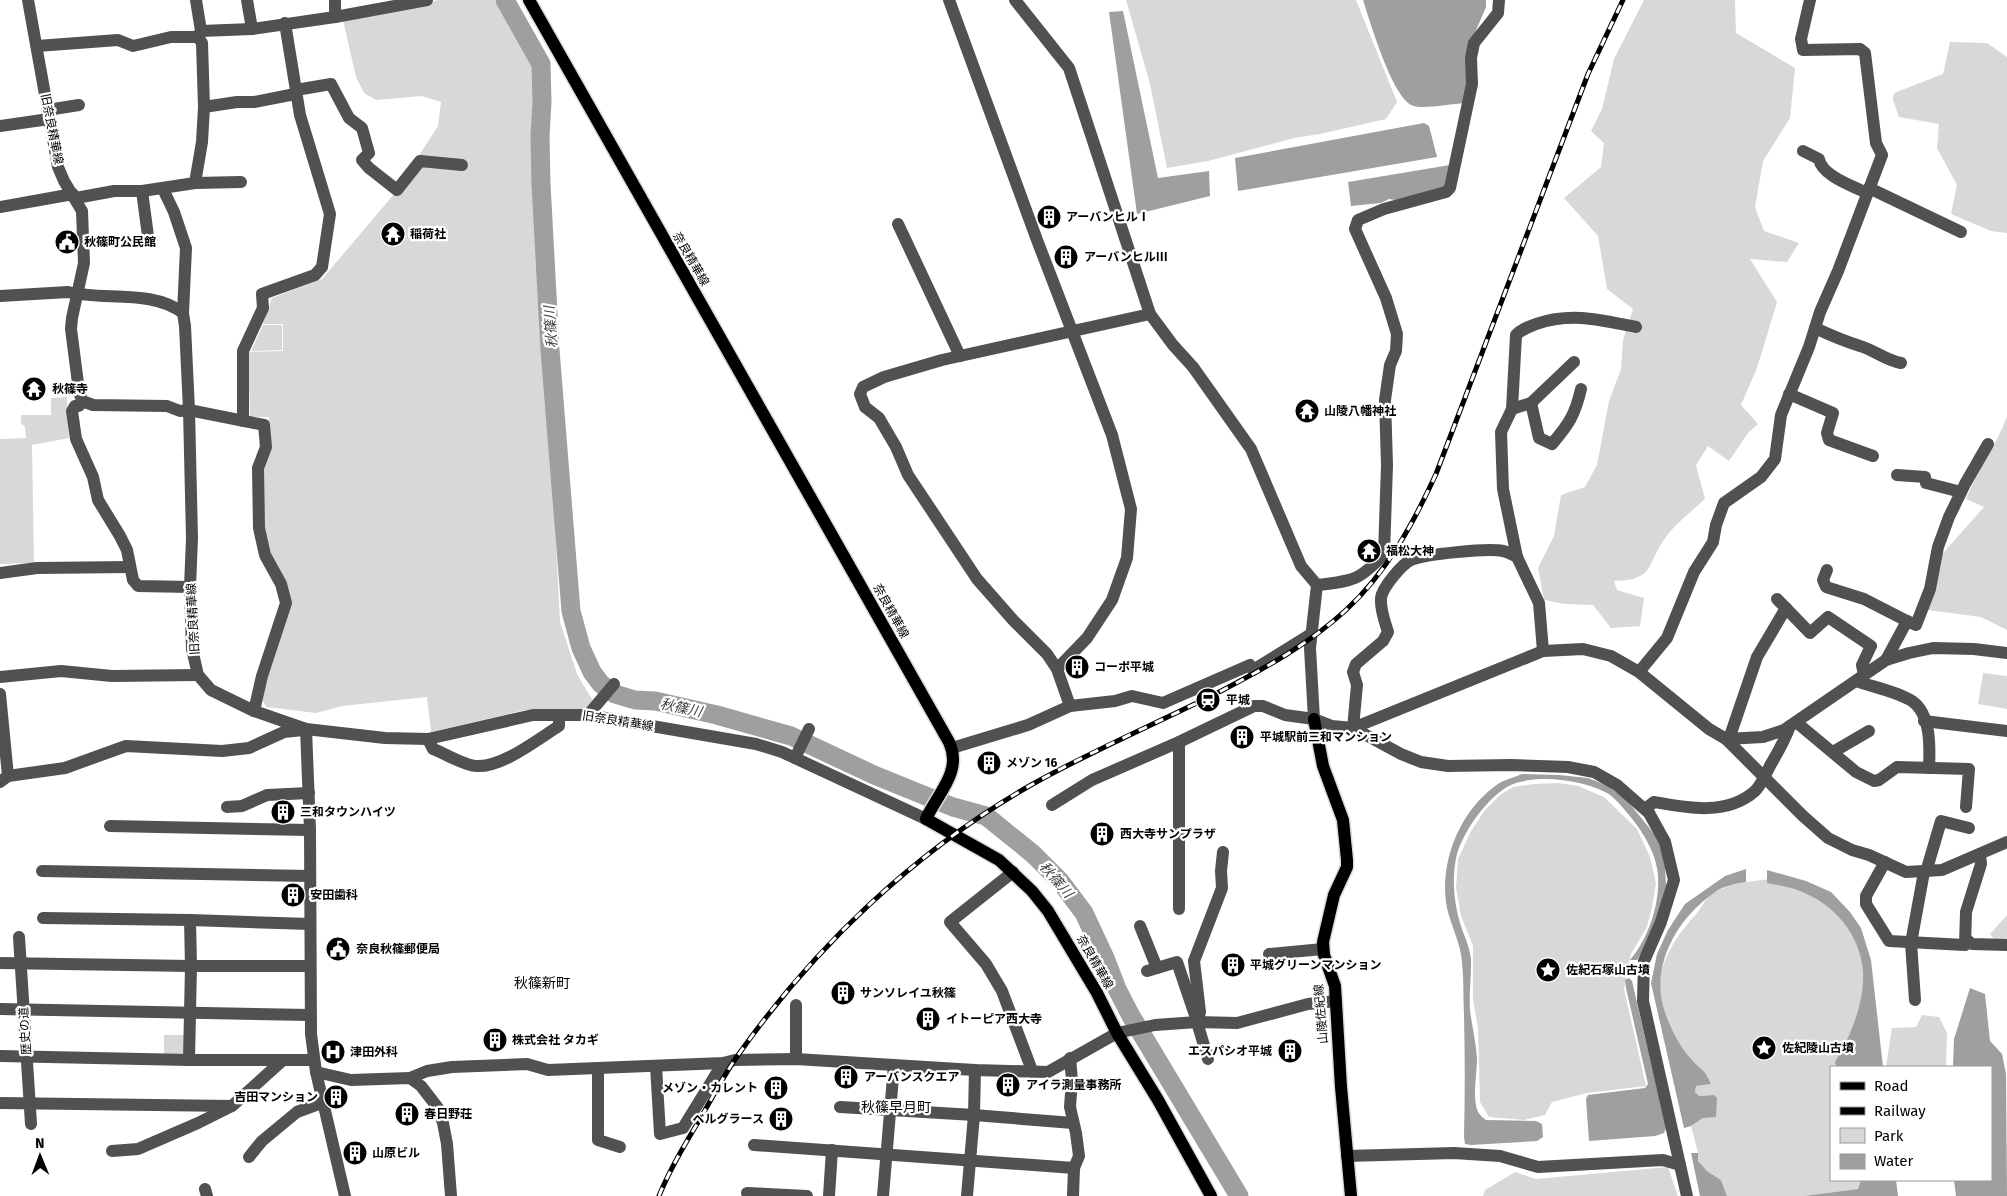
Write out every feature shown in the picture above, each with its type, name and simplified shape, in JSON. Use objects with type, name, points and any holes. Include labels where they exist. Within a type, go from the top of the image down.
[{"type":"main road","name":"奈良精華線","points":[[529,0],[952,748]]},
{"type":"main road","name":"山陵佐紀線","points":[[1314,719],[1322,766],[1343,820],[1348,860],[1347,867],[1334,895],[1323,949],[1335,986],[1350,1196]]},
{"type":"main road","points":[[927,816],[950,777],[953,766],[952,748]]},
{"type":"main road","name":"奈良精華線","points":[[927,816],[993,856],[1013,872],[1048,911],[1120,1033],[1211,1196]]},
{"type":"street","name":"旧奈良精華線","points":[[28,0],[58,167],[82,211],[84,264],[71,329],[82,401]]},
{"type":"street","points":[[196,0],[199,34],[202,43],[204,107],[202,142],[196,183]]},
{"type":"street","points":[[248,0],[252,29]]},
{"type":"street","points":[[335,0],[335,17]]},
{"type":"street","points":[[37,46],[118,40],[133,46],[171,37],[252,29],[335,17],[427,0]]},
{"type":"street","points":[[949,0],[1037,240],[1112,435],[1131,509],[1126,558],[1112,600],[1087,638],[1057,669]]},
{"type":"street","points":[[1015,0],[1069,68],[1150,314],[1173,345],[1193,367],[1251,449],[1301,566],[1317,585],[1310,648],[1314,719]]},
{"type":"street","points":[[1317,585],[1338,583],[1360,577],[1384,554],[1387,465],[1386,400],[1390,365],[1396,351],[1397,334],[1386,298],[1355,230],[1358,220],[1384,209],[1446,192],[1450,188],[1472,84],[1471,58],[1474,43],[1498,13],[1499,0]]},
{"type":"street","points":[[1639,672],[1667,638],[1694,572],[1713,542],[1716,525],[1724,503],[1760,477],[1775,459],[1781,415],[1809,348],[1882,155],[1876,143],[1865,53],[1860,49],[1803,50],[1801,39],[1810,0]]},
{"type":"street","points":[[243,421],[243,351],[263,308],[262,294],[315,275],[322,267],[330,214],[300,115],[285,23]]},
{"type":"street","points":[[204,107],[236,102],[254,102],[331,84],[349,118],[362,128],[369,153],[362,160],[369,168],[397,190],[420,161],[462,165]]},
{"type":"street","points":[[0,126],[78,105]]},
{"type":"street","points":[[1803,151],[1819,159],[1826,172],[1961,232]]},
{"type":"street","points":[[0,207],[114,191],[163,189],[196,183],[241,182]]},
{"type":"street","name":"旧奈良精華線","points":[[163,189],[174,212],[186,248],[183,313],[189,410],[192,649],[198,674],[211,690],[254,711],[306,729],[385,738],[428,738],[533,715],[588,715],[756,744],[795,758],[927,816]]},
{"type":"street","points":[[142,191],[148,236]]},
{"type":"street","points":[[898,224],[960,356]]},
{"type":"street","points":[[0,296],[52,292],[123,295],[172,305],[183,313]]},
{"type":"street","points":[[1070,706],[1057,669],[1047,654],[1013,620],[978,579],[908,475],[896,447],[879,418],[866,407],[860,394],[863,387],[884,377],[960,356],[1150,314]]},
{"type":"street","points":[[1543,651],[1539,603],[1517,557],[1503,488],[1502,432],[1512,409],[1516,335],[1521,329],[1554,318],[1586,317],[1636,326]]},
{"type":"street","points":[[1815,328],[1849,343],[1861,346],[1888,360],[1901,363]]},
{"type":"street","points":[[1512,409],[1531,403],[1574,362]]},
{"type":"street","points":[[1531,403],[1540,438],[1552,444],[1568,426],[1576,408],[1581,389]]},
{"type":"street","points":[[1789,394],[1833,412],[1827,433],[1830,440],[1873,456]]},
{"type":"street","points":[[190,587],[138,586],[133,580],[127,550],[102,508],[93,477],[76,439],[72,410],[75,406],[79,406],[82,401],[93,406],[167,406],[180,411],[189,410],[264,425],[266,447],[258,468],[259,528],[264,555],[281,584],[286,603],[262,676],[254,711]]},
{"type":"street","points":[[1827,570],[1823,580],[1826,587],[1870,602],[1916,625],[1930,589],[1938,547],[1949,517],[1988,444]]},
{"type":"street","points":[[1897,475],[1925,477],[1926,483],[1961,492]]},
{"type":"street","points":[[1353,728],[1357,685],[1353,672],[1356,664],[1382,641],[1388,632],[1383,617],[1381,598],[1384,589],[1400,569],[1410,560],[1451,553],[1504,552],[1517,557]]},
{"type":"street","points":[[0,573],[37,568],[130,567]]},
{"type":"street","points":[[1727,739],[1757,657],[1782,604],[1810,633],[1828,617],[1871,646],[1862,665],[1860,678]]},
{"type":"street","points":[[1886,660],[1907,621]]},
{"type":"street","points":[[952,748],[1028,725],[1070,706],[1115,701],[1132,696],[1163,703],[1250,665],[1253,670],[1311,634]]},
{"type":"street","points":[[1727,739],[1763,737],[1793,724],[1886,660],[1933,648],[1974,649],[2007,653]]},
{"type":"street","points":[[1353,728],[1543,651],[1583,649],[1611,656],[1639,672],[1710,729],[1727,739],[1803,816],[1828,838],[1852,850],[1870,855],[1906,872],[1925,872],[1942,870],[2007,842]]},
{"type":"street","points":[[0,677],[61,671],[112,676],[198,674]]},
{"type":"street","points":[[1860,678],[1913,702],[1921,712],[1930,743],[1929,768]]},
{"type":"street","points":[[588,715],[614,684]]},
{"type":"street","points":[[0,694],[4,779],[65,768],[126,746],[222,751],[249,748],[284,732],[306,729],[310,830],[310,1015],[315,1066],[345,1196]]},
{"type":"street","points":[[1052,805],[1092,780],[1179,742],[1254,706],[1263,706],[1285,715],[1314,719],[1332,726],[1353,728],[1401,754],[1421,762],[1448,766],[1511,765],[1568,768],[1594,772],[1617,785],[1645,809],[1665,842],[1674,880],[1661,922],[1644,961],[1643,1001],[1687,1196]]},
{"type":"street","points":[[428,738],[433,749],[475,767],[507,758],[559,726],[559,715]]},
{"type":"street","points":[[1924,721],[2007,731]]},
{"type":"street","points":[[1645,809],[1654,802],[1684,807],[1710,808],[1734,803],[1756,790],[1793,724]]},
{"type":"street","points":[[1793,724],[1833,752],[1856,772],[1874,781],[1879,780],[1897,767],[1969,769],[1966,807]]},
{"type":"street","points":[[795,758],[809,729]]},
{"type":"street","points":[[1833,752],[1869,732]]},
{"type":"street","points":[[1179,742],[1179,909]]},
{"type":"street","points":[[227,807],[242,806],[267,795],[309,794]]},
{"type":"street","points":[[1916,1000],[1911,943],[1925,872],[1941,821],[1969,828]]},
{"type":"street","points":[[110,826],[310,830]]},
{"type":"street","points":[[1197,1022],[1200,1012],[1194,961],[1222,888],[1223,852]]},
{"type":"street","points":[[1886,862],[1866,896],[1866,904],[1888,941],[1965,945],[1966,912],[1981,864],[1980,854]]},
{"type":"street","points":[[42,871],[310,876]]},
{"type":"street","points":[[1013,872],[950,922],[986,964],[1002,991],[1033,1073]]},
{"type":"street","points":[[43,918],[310,924]]},
{"type":"street","points":[[190,920],[190,1060]]},
{"type":"street","points":[[1140,926],[1152,970],[1177,962],[1208,1059]]},
{"type":"street","name":"歴史の道","points":[[19,937],[31,1124]]},
{"type":"street","points":[[1966,939],[1972,944],[2007,945]]},
{"type":"street","points":[[1269,954],[1323,949]]},
{"type":"street","points":[[0,963],[310,966]]},
{"type":"street","points":[[0,1056],[283,1060],[315,1066],[350,1080],[410,1078],[427,1071],[461,1066],[527,1064],[548,1070],[598,1069],[723,1063],[734,1060],[796,1059],[1033,1073],[1048,1072],[1070,1058],[1120,1033],[1155,1025],[1197,1022],[1237,1023],[1308,1004],[1336,1001]]},
{"type":"street","points":[[796,1005],[796,1059]]},
{"type":"street","points":[[0,1009],[310,1015]]},
{"type":"street","points":[[1070,1058],[1072,1080],[1070,1108],[1079,1156],[1074,1168],[1073,1196]]},
{"type":"street","points":[[112,1151],[138,1149],[232,1106],[283,1060]]},
{"type":"street","points":[[656,1066],[660,1134],[683,1128],[723,1063]]},
{"type":"street","points":[[884,1196],[894,1065]]},
{"type":"street","points":[[598,1069],[598,1140],[620,1147]]},
{"type":"street","points":[[967,1196],[974,1115],[975,1070]]},
{"type":"street","points":[[410,1078],[422,1086],[438,1108],[447,1144],[451,1196]]},
{"type":"street","points":[[248,1157],[262,1141],[297,1112],[324,1102]]},
{"type":"street","points":[[0,1103],[232,1106]]},
{"type":"street","points":[[840,1107],[1073,1123]]},
{"type":"street","points":[[754,1145],[1074,1168]]},
{"type":"street","points":[[829,1196],[832,1150]]},
{"type":"street","points":[[1348,1156],[1454,1153],[1500,1156],[1538,1167],[1663,1160],[1680,1165]]},
{"type":"street","points":[[747,1193],[807,1196]]},
{"type":"green space","points":[[437,0],[494,0],[535,65],[537,75],[536,154],[560,622],[577,674],[593,701],[588,710],[525,710],[431,732],[427,697],[342,706],[316,713],[266,707],[263,701],[262,691],[290,603],[269,554],[261,526],[262,463],[270,444],[269,417],[250,417],[248,352],[283,351],[283,324],[263,324],[272,298],[322,279],[395,193],[438,126],[441,102],[422,96],[376,100],[364,93],[356,77],[343,20],[427,4]]},
{"type":"green space","points":[[1126,0],[1356,0],[1397,102],[1386,119],[1294,138],[1208,161],[1167,168],[1150,84]]},
{"type":"green space","points":[[1644,0],[1735,0],[1736,33],[1795,68],[1790,118],[1763,161],[1755,207],[1764,231],[1799,243],[1787,262],[1750,259],[1777,302],[1757,368],[1741,405],[1758,424],[1748,433],[1729,461],[1708,446],[1696,465],[1705,499],[1670,532],[1644,574],[1637,578],[1614,581],[1617,590],[1644,598],[1640,626],[1611,628],[1593,605],[1565,604],[1544,600],[1538,568],[1554,536],[1561,495],[1585,487],[1597,465],[1609,401],[1621,369],[1623,340],[1633,309],[1607,289],[1598,236],[1564,198],[1601,167],[1604,143],[1591,131],[1602,109],[1614,59]]},
{"type":"green space","points":[[1950,42],[1987,43],[2007,57],[2007,233],[1991,231],[1951,214],[1957,185],[1937,148],[1939,124],[1899,117],[1893,100],[1894,93],[1943,74]]},
{"type":"green space","points":[[263,325],[282,325],[282,350],[251,351]]},
{"type":"green space","points":[[67,397],[69,438],[32,445],[34,563],[0,564],[0,439],[26,438],[25,427],[21,423],[21,415],[51,415],[51,398]]},
{"type":"green space","points":[[2007,416],[2007,630],[1981,617],[1927,610],[1930,568],[1984,507],[1966,499]]},
{"type":"green space","points":[[1983,673],[2007,676],[2007,709],[1978,704]]},
{"type":"green space","points":[[1558,783],[1578,786],[1604,797],[1637,829],[1650,857],[1656,883],[1652,907],[1647,927],[1631,954],[1624,989],[1646,1086],[1587,1093],[1552,1102],[1545,1115],[1524,1120],[1489,1117],[1480,1102],[1478,1028],[1473,1000],[1473,946],[1461,916],[1456,888],[1458,859],[1471,831],[1485,810],[1500,795],[1513,787]]},
{"type":"green space","points":[[1780,878],[1821,896],[1857,933],[1872,992],[1836,1062],[1837,1066],[1830,1066],[1830,1181],[1861,1181],[1858,1189],[1804,1196],[1727,1196],[1721,1180],[1707,1171],[1698,1161],[1698,1153],[1691,1126],[1703,1118],[1714,1095],[1699,1096],[1695,1092],[1696,1086],[1711,1084],[1705,1073],[1677,1040],[1671,1027],[1661,1000],[1661,972],[1671,947],[1709,896],[1727,887],[1753,881]]},
{"type":"green space","points":[[2007,915],[2007,949],[2002,949],[1990,934]]},
{"type":"green space","points":[[1922,1015],[1939,1017],[1947,1033],[1946,1066],[1886,1066],[1892,1028],[1916,1027]]},
{"type":"green space","points":[[164,1035],[187,1035],[187,1054],[164,1054]]},
{"type":"green space","points":[[1668,1167],[1678,1196],[1483,1196],[1485,1190],[1515,1172],[1536,1179]]},
{"type":"water","points":[[1363,0],[1486,0],[1486,7],[1469,47],[1464,103],[1418,107],[1406,101],[1390,76]]},
{"type":"water","points":[[1123,11],[1158,178],[1209,171],[1210,196],[1137,214],[1109,12]]},
{"type":"water","points":[[1424,123],[1429,126],[1437,157],[1238,191],[1235,158]]},
{"type":"water","points":[[1450,165],[1446,188],[1395,200],[1389,199],[1381,203],[1351,206],[1348,182]]},
{"type":"water","points":[[1522,774],[1588,778],[1608,786],[1626,799],[1659,840],[1665,865],[1666,886],[1652,935],[1637,960],[1630,960],[1642,942],[1652,921],[1657,898],[1658,876],[1655,860],[1644,836],[1615,799],[1605,792],[1584,784],[1538,779],[1516,783],[1507,787],[1497,794],[1480,812],[1472,823],[1457,854],[1454,882],[1457,911],[1471,956],[1470,1005],[1477,1059],[1476,1107],[1486,1120],[1536,1121],[1542,1124],[1543,1137],[1537,1141],[1471,1145],[1465,1144],[1464,1137],[1463,969],[1460,949],[1447,908],[1446,872],[1456,837],[1474,806],[1501,782]]},
{"type":"water","points":[[1746,869],[1746,882],[1718,891],[1700,904],[1688,917],[1677,931],[1663,963],[1661,998],[1668,1021],[1677,1040],[1705,1073],[1711,1084],[1696,1086],[1695,1092],[1699,1096],[1714,1095],[1717,1098],[1716,1117],[1703,1118],[1684,1128],[1651,983],[1657,954],[1668,930],[1685,904],[1725,876]]},
{"type":"water","points":[[1767,870],[1806,881],[1831,892],[1850,912],[1861,928],[1871,960],[1883,1066],[1837,1066],[1835,1062],[1856,1018],[1862,994],[1863,971],[1861,957],[1851,933],[1834,912],[1824,904],[1792,888],[1767,883]]},
{"type":"water","points":[[1629,978],[1632,981],[1666,1128],[1664,1133],[1655,1136],[1589,1141],[1586,1099],[1588,1095],[1645,1088],[1648,1084],[1626,988],[1625,980]]},
{"type":"water","points":[[1970,988],[1985,994],[1990,1041],[2002,1054],[2006,1074],[2007,1196],[1956,1196],[1954,1181],[1992,1181],[1992,1066],[1953,1066],[1954,1039]]},
{"type":"water","points":[[1691,1153],[1698,1153],[1698,1161],[1707,1171],[1721,1180],[1727,1196],[1700,1196]]},
{"type":"water","points":[[1861,1181],[1896,1181],[1898,1196],[1804,1196],[1858,1189]]},
{"type":"waterway","name":"秋篠川","points":[[505,0],[541,64],[541,184],[550,350],[571,611],[581,648],[592,672],[601,684],[615,694],[635,700],[655,701],[717,715],[791,736],[874,775],[953,807],[986,816],[1033,854],[1060,881],[1084,913],[1117,989],[1131,1016],[1239,1196]]},
{"type":"railway","points":[[659,1196],[678,1157],[722,1080],[766,1017],[798,978],[833,941],[907,871],[988,811],[1031,785],[1078,760],[1223,690],[1287,654],[1332,622],[1374,580],[1408,529],[1436,474],[1588,74],[1623,0]]},
{"type":"place","name":"アーバンヒルⅠ","points":[[1049,217]]},
{"type":"place","name":"稲荷社","points":[[393,234]]},
{"type":"place","name":"秋篠町公民館","points":[[67,242]]},
{"type":"place","name":"アーバンヒルⅢ","points":[[1066,257]]},
{"type":"place","name":"秋篠寺","points":[[34,389]]},
{"type":"place","name":"山陵八幡神社","points":[[1307,411]]},
{"type":"place","name":"福松大神","points":[[1369,551]]},
{"type":"place","name":"コーポ平城","points":[[1077,667]]},
{"type":"place","name":"平城","points":[[1208,700]]},
{"type":"place","name":"平城駅前三和マンション","points":[[1242,737]]},
{"type":"place","name":"メゾン 16","points":[[989,763]]},
{"type":"place","name":"三和タウンハイツ","points":[[283,812]]},
{"type":"place","name":"西大寺サンプラザ","points":[[1102,834]]},
{"type":"place","name":"安田歯科","points":[[293,895]]},
{"type":"place","name":"奈良秋篠郵便局","points":[[338,949]]},
{"type":"place","name":"平城グリーンマンション","points":[[1233,965]]},
{"type":"place","name":"佐紀石塚山古墳","points":[[1548,970]]},
{"type":"place","name":"サンソレイユ秋篠","points":[[843,993]]},
{"type":"place","name":"イトーピア西大寺","points":[[928,1019]]},
{"type":"place","name":"株式会社 タカギ","points":[[495,1040]]},
{"type":"place","name":"佐紀陵山古墳","points":[[1764,1048]]},
{"type":"place","name":"エスパシオ平城","points":[[1290,1051]]},
{"type":"place","name":"津田外科","points":[[333,1052]]},
{"type":"place","name":"アーバンスクエア","points":[[846,1077]]},
{"type":"place","name":"アイラ測量事務所","points":[[1008,1085]]},
{"type":"place","name":"メゾン・カレント","points":[[776,1088]]},
{"type":"place","name":"吉田マンション","points":[[336,1097]]},
{"type":"place","name":"春日野荘","points":[[407,1114]]},
{"type":"place","name":"ベルグラース","points":[[781,1119]]},
{"type":"place","name":"山原ビル","points":[[355,1153]]},
{"type":"district","name":"秋篠新町","points":[[542,983]]},
{"type":"district","name":"秋篠早月町","points":[[896,1107]]}]
